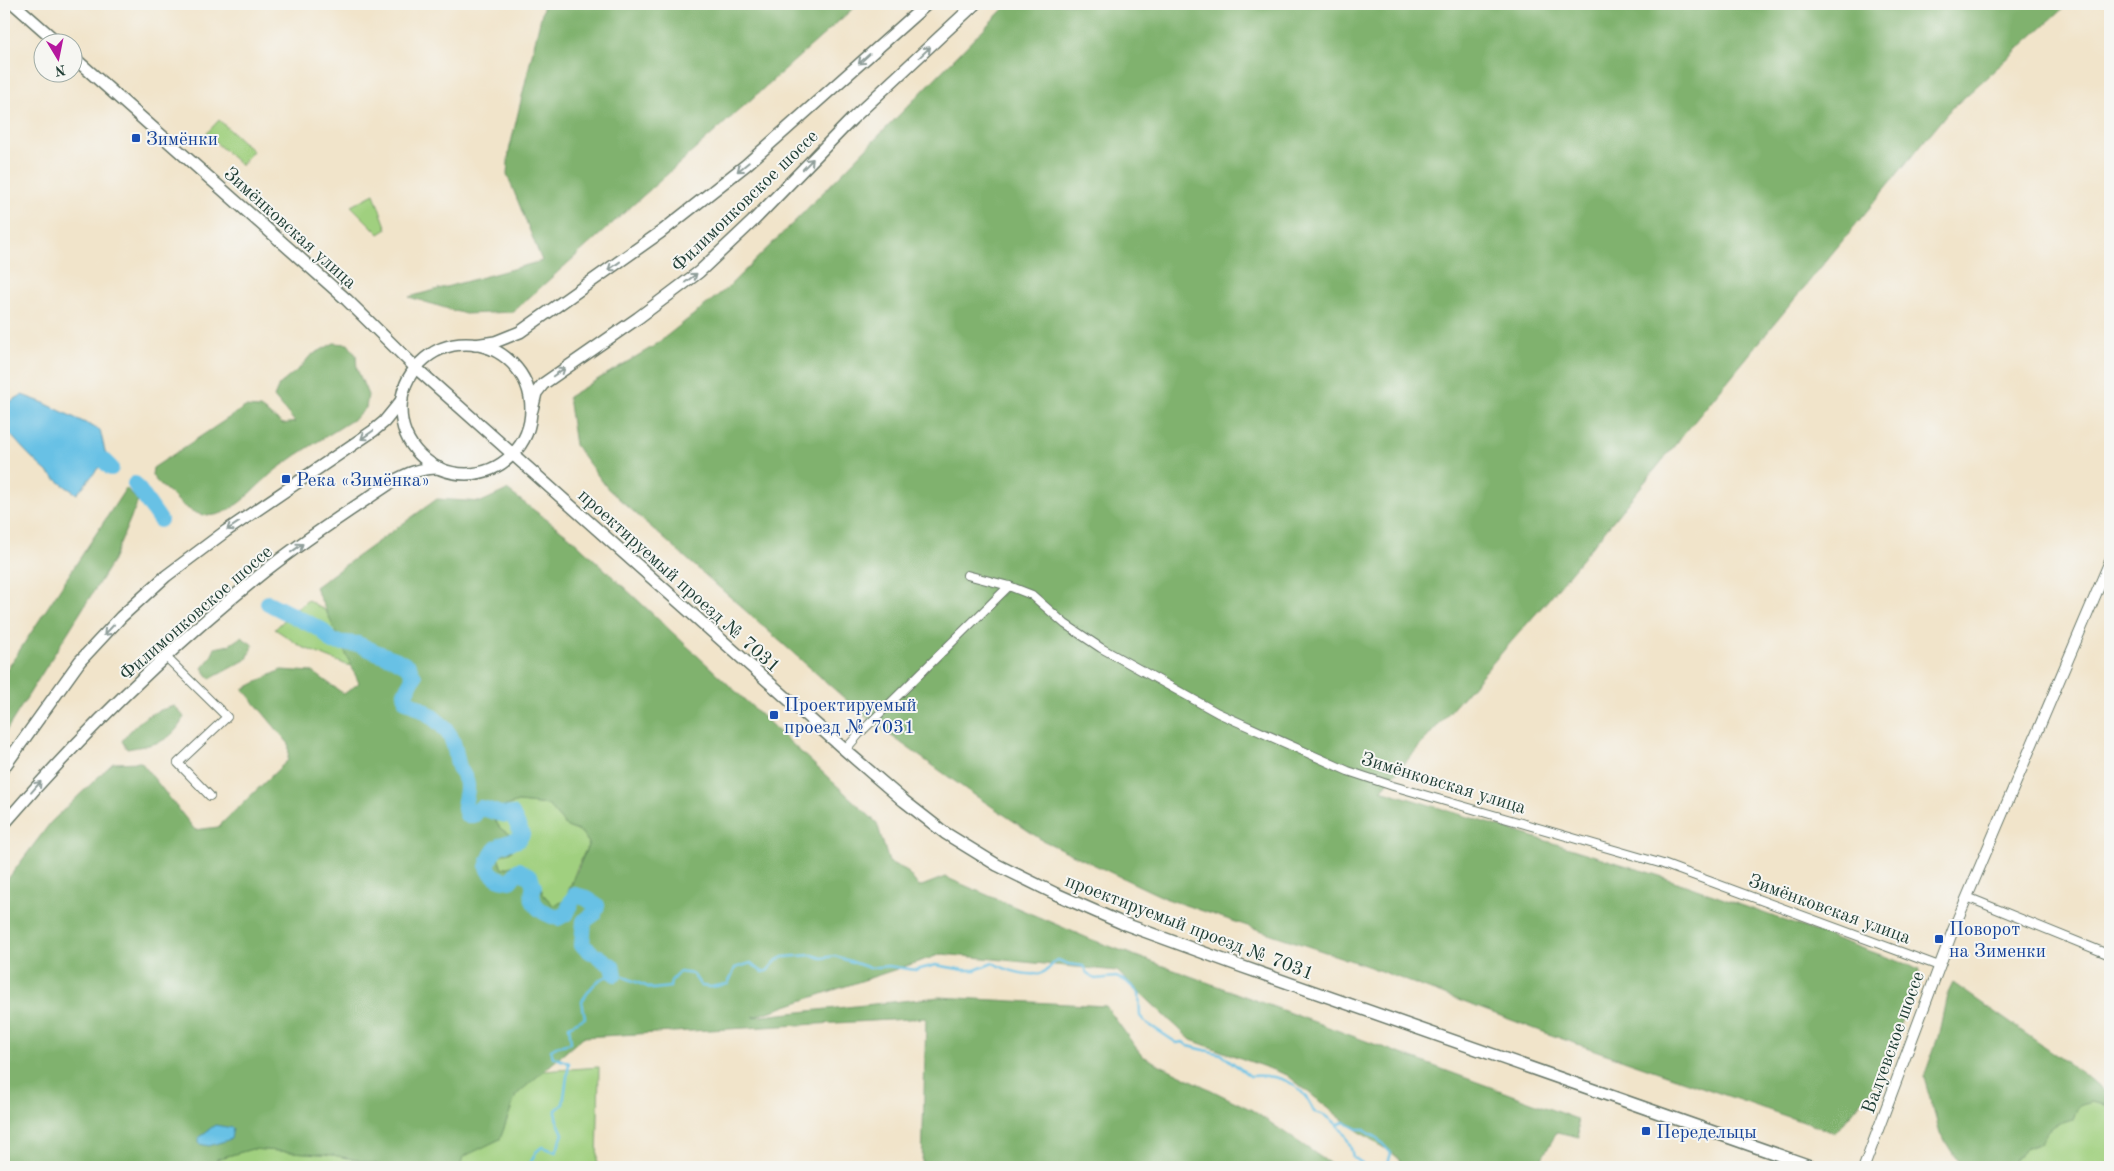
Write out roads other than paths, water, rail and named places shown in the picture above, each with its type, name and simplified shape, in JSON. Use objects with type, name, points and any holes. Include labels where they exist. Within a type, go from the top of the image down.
[{"type":"main road","points":[[14,4],[46,32]]},
{"type":"main road","name":"Филимонковское шоссе","points":[[927,4],[746,165],[661,232],[520,332],[495,342],[456,345],[438,351],[422,361],[406,383],[402,400],[402,418],[411,444],[423,458],[439,468],[456,474],[474,474],[492,469],[514,454],[527,434],[536,392],[543,384],[638,318],[699,272],[753,221],[852,119],[975,4]]},
{"type":"main road","name":"Зимёнковская улица","points":[[82,65],[347,300],[416,368]]},
{"type":"main road","name":"Филимонковское шоссе","points":[[475,345],[502,355],[516,367],[526,383],[532,410]]},
{"type":"main road","name":"проектируемый проезд № 7031","points":[[416,368],[904,801],[945,834],[997,865],[1122,923],[1813,1167]]},
{"type":"main road","name":"Филимонковское шоссе","points":[[4,767],[80,661],[121,617],[166,576],[226,531],[373,431],[384,422],[402,400]]},
{"type":"main road","name":"Филимонковское шоссе","points":[[4,824],[50,771],[165,656],[266,570],[392,482],[423,468],[439,468]]},
{"type":"street","name":"Валуевское шоссе","points":[[1864,1167],[1953,930],[2110,561]]},
{"type":"street","name":"Зимёнковская улица","points":[[967,575],[1009,586],[1032,595],[1065,624],[1101,648],[1218,713],[1348,771],[1393,786],[1663,864],[1939,966]]},
{"type":"street","points":[[845,750],[1009,586]]},
{"type":"street","points":[[165,656],[227,717],[178,763],[210,796]]},
{"type":"street","points":[[1968,896],[2110,954]]},
{"type":"water","points":[[22,395],[44,403],[100,430],[106,455],[104,461],[77,494],[38,464],[4,427],[4,405]]},
{"type":"water","points":[[215,1125],[233,1128],[231,1139],[209,1146],[199,1144],[199,1137]]},
{"type":"waterway","points":[[84,450],[104,461],[111,468]]},
{"type":"waterway","points":[[135,484],[160,520]]},
{"type":"waterway","points":[[268,603],[322,630],[332,642],[358,644],[395,659],[409,667],[414,677],[405,693],[406,701],[432,717],[449,734],[459,767],[467,783],[465,803],[467,815],[474,815],[480,808],[508,815],[512,814],[522,834],[518,840],[497,848],[487,867],[494,876],[503,880],[510,881],[519,870],[531,878],[534,887],[532,893],[535,904],[542,911],[558,918],[567,913],[575,895],[586,898],[597,906],[594,914],[584,921],[582,945],[591,952]]},
{"type":"waterway","points":[[624,977],[653,989],[670,987],[671,981],[679,972],[693,974],[701,986],[711,987],[728,984],[735,968],[751,963],[762,972],[767,971],[777,960],[783,957],[812,955],[822,958],[835,956],[870,968],[888,966],[916,970],[936,965],[975,970],[993,963],[1012,971],[1035,974],[1047,970],[1058,960],[1068,964],[1083,966],[1087,973],[1095,979],[1116,977],[1126,981],[1139,993],[1140,1016],[1145,1022],[1177,1043],[1183,1042],[1188,1046],[1221,1054],[1250,1076],[1280,1079],[1296,1087],[1303,1093],[1314,1112],[1329,1118],[1340,1128],[1349,1142],[1353,1157],[1362,1163],[1364,1167]]},
{"type":"waterway","points":[[599,957],[612,966],[615,974]]},
{"type":"waterway","points":[[532,1167],[530,1164],[536,1152],[542,1147],[556,1152],[563,1134],[556,1118],[556,1110],[563,1104],[569,1063],[553,1057],[551,1050],[571,1043],[569,1026],[585,1018],[582,1001],[592,987],[605,977],[617,975]]},
{"type":"waterway","points":[[1337,1125],[1344,1122],[1357,1129],[1365,1129],[1369,1134],[1376,1137],[1391,1153],[1387,1167]]},
{"type":"place","name":"Зимёнки","points":[[136,138]]},
{"type":"place","name":"Река «Зимёнка»","points":[[286,479]]},
{"type":"place","name":"Проектируемый проезд № 7031","points":[[774,715]]},
{"type":"place","name":"Поворот на Зименки","points":[[1939,939]]},
{"type":"place","name":"Передельцы","points":[[1646,1131]]}]
